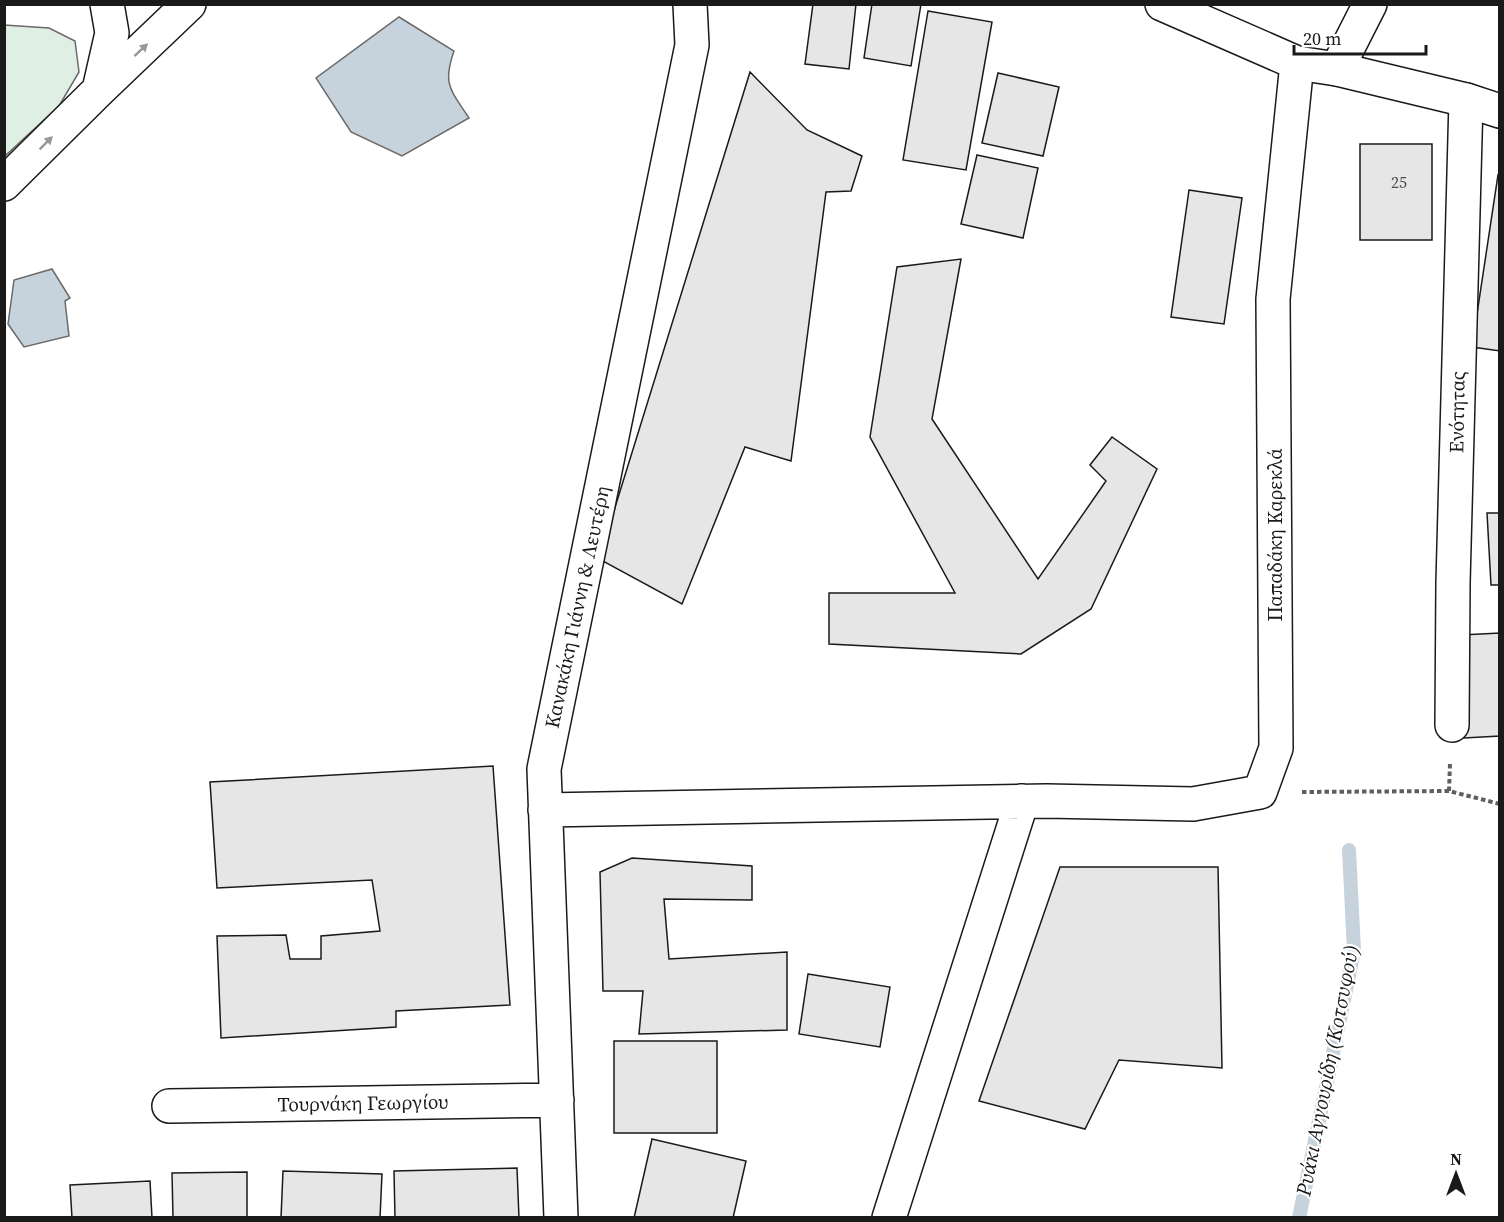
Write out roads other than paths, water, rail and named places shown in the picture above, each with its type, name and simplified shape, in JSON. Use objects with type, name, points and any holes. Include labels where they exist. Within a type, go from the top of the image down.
[{"type":"street","points":[[99,90],[112,33],[107,4]]},
{"type":"street","points":[[4,184],[189,4]]},
{"type":"street","name":"Κανακάκη Γιάννη & Λευτέρη","points":[[561,1218],[544,769],[692,45],[690,4]]},
{"type":"street","points":[[1162,4],[1297,63],[1337,69],[1466,100],[1500,111]]},
{"type":"street","points":[[1337,69],[1370,4]]},
{"type":"street","name":"Παπαδάκη Καρεκλά","points":[[1035,801],[1193,804],[1260,792],[1276,748],[1273,299],[1297,63]]},
{"type":"street","name":"Ενότητας","points":[[1452,725],[1453,583],[1466,100]]},
{"type":"street","points":[[546,810],[1035,801],[889,1218]]},
{"type":"street","name":"Τουρνάκη Γεωργίου","points":[[169,1106],[557,1100]]},
{"type":"waterway","name":"Ρυάκι Αγγουρίδη (Κοτσυφού)","points":[[1299,1218],[1354,951],[1349,850]]}]
